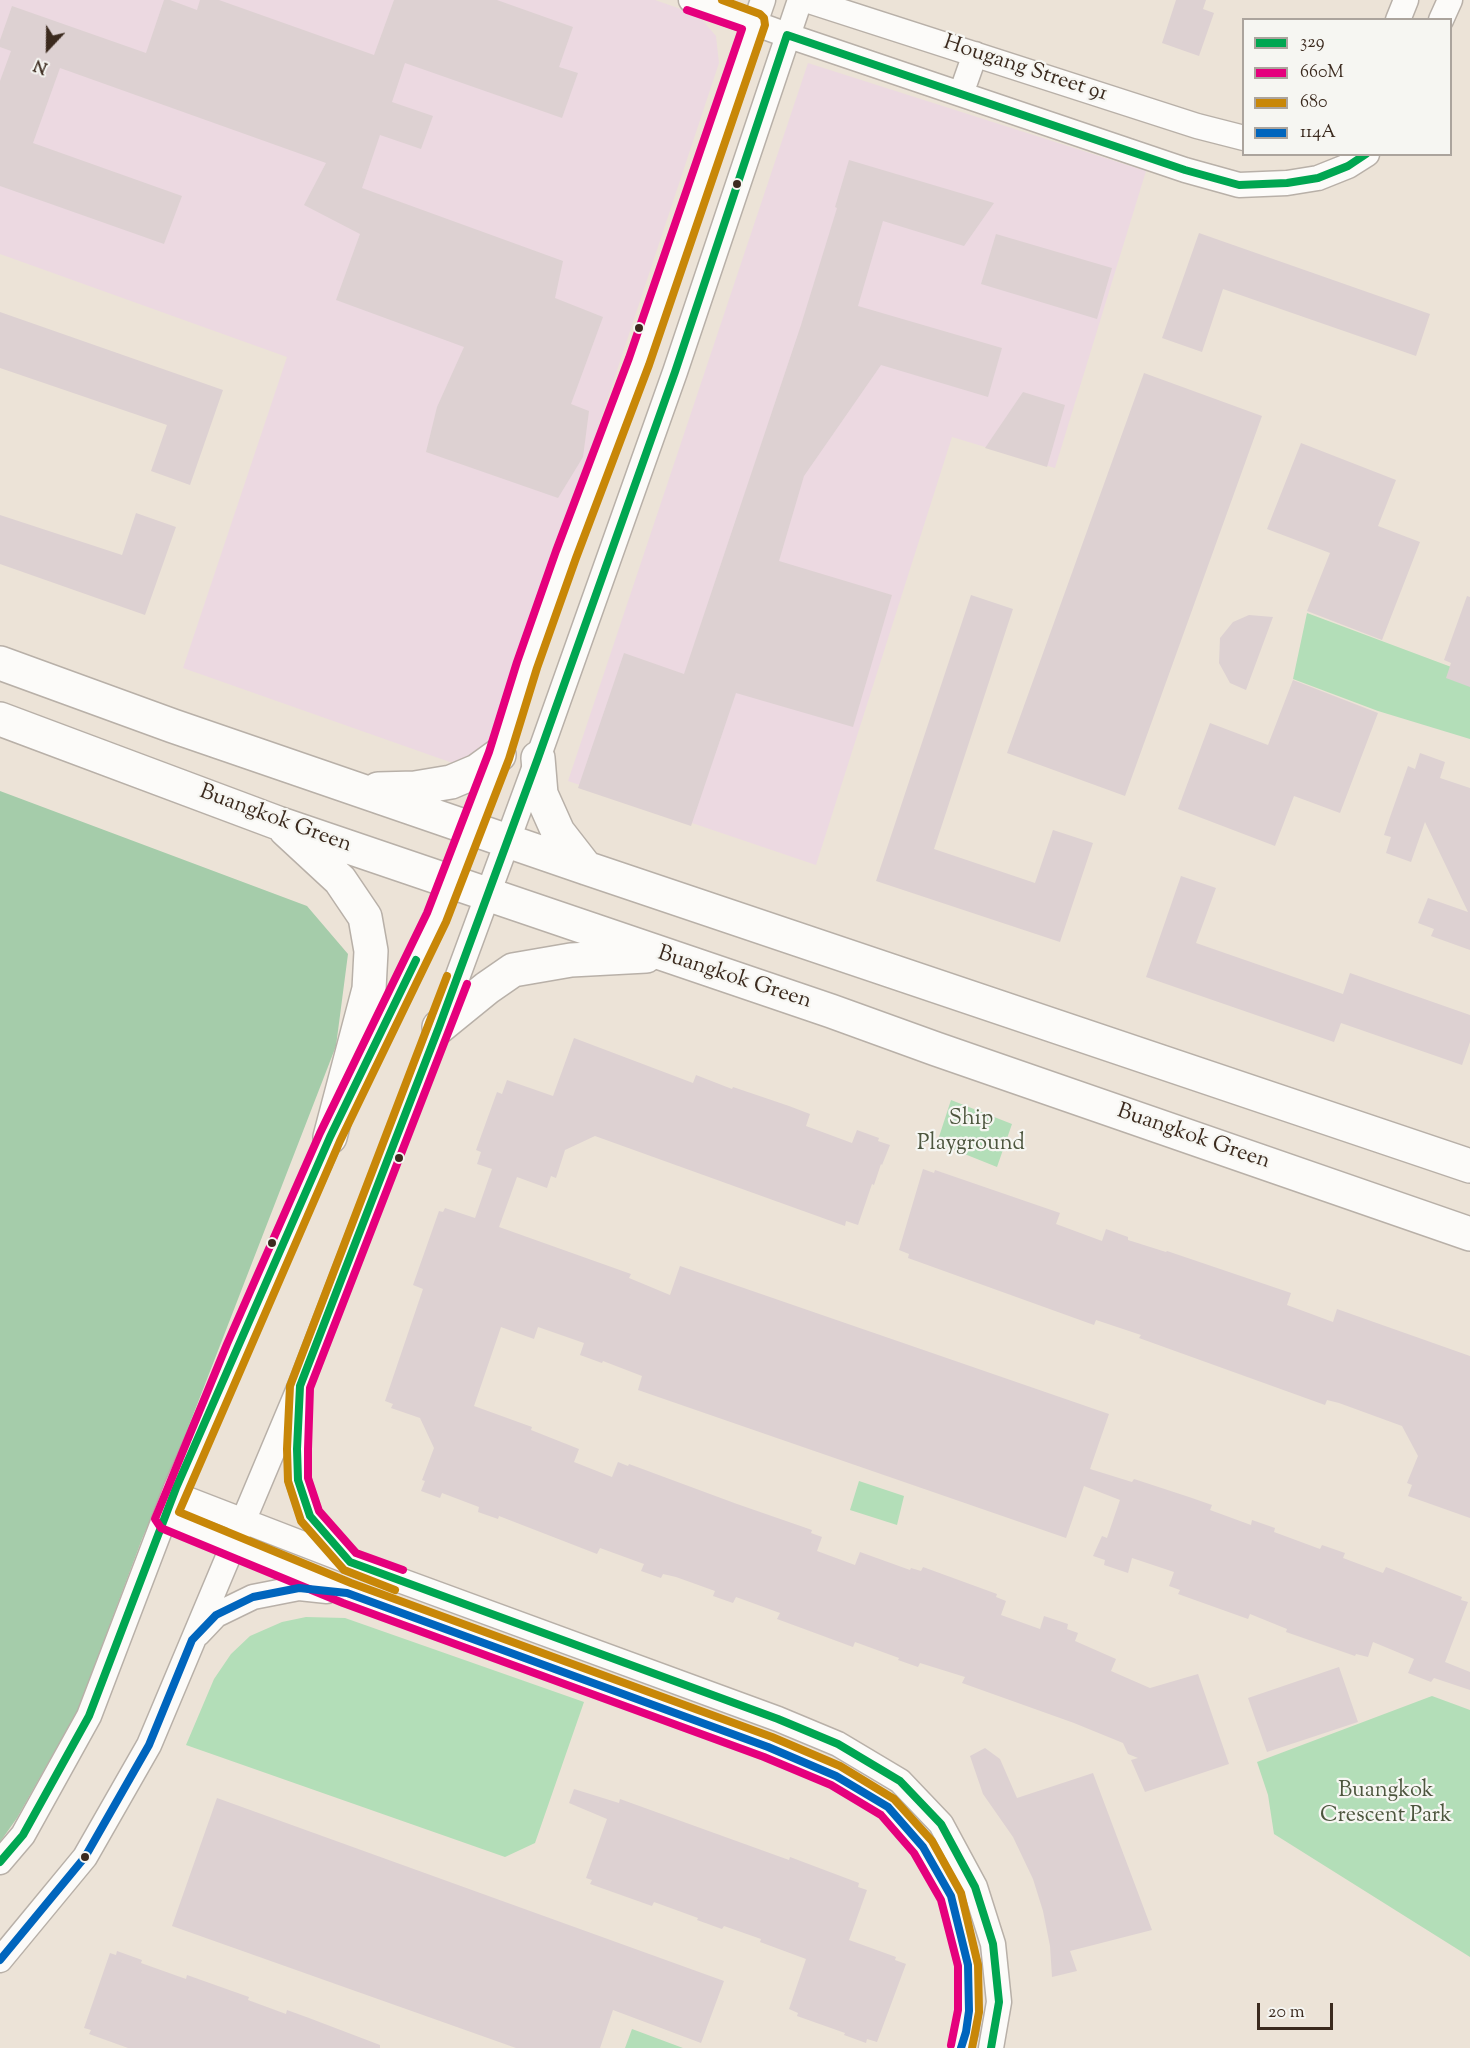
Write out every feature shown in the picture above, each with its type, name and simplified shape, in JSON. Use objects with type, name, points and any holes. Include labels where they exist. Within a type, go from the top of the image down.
[{"type":"main road","points":[[0,663],[173,726],[586,868],[1470,1166]]},
{"type":"main road","name":"Buangkok Green","points":[[0,719],[278,823],[831,1011],[1470,1234]]},
{"type":"main road","points":[[361,790],[415,788],[451,782],[477,771],[499,755]]},
{"type":"main road","points":[[538,758],[542,794],[558,832],[586,868]]},
{"type":"main road","points":[[278,823],[340,880],[365,917],[371,951],[369,989],[330,1137]]},
{"type":"main road","points":[[439,1027],[513,970],[571,960],[663,955]]},
{"type":"street","name":"Hougang Street 91","points":[[691,0],[787,35],[1185,170],[1239,185],[1287,183],[1318,178],[1348,166],[1364,156]]},
{"type":"street","points":[[0,1862],[23,1834],[89,1716],[174,1494],[330,1137],[437,917],[499,755],[527,665],[566,554],[639,362],[764,0]]},
{"type":"street","points":[[0,1960],[85,1857],[149,1745],[300,1386],[439,1027],[538,758],[675,372],[800,0]]},
{"type":"street","name":"Hougang Street 91","points":[[806,0],[1197,126],[1242,137]]},
{"type":"street","points":[[1399,18],[1406,0]]},
{"type":"street","points":[[1442,18],[1449,0]]},
{"type":"street","points":[[961,94],[975,54]]},
{"type":"street","points":[[300,1386],[298,1480],[310,1516],[350,1562]]},
{"type":"street","points":[[174,1494],[350,1562],[778,1719],[838,1744],[900,1781],[941,1824],[975,1887],[993,1944],[999,2002],[991,2048]]},
{"type":"street","points":[[165,1518],[347,1593],[768,1747],[836,1776],[888,1807],[923,1847],[951,1896],[968,1965],[969,2011],[961,2048]]},
{"type":"street","points":[[192,1640],[216,1615],[253,1597],[299,1588],[347,1593]]},
{"type":"shaded area","points":[[0,0],[655,0],[698,15],[716,36],[719,63],[489,756],[464,767],[183,668],[287,357],[0,254]]},
{"type":"shaded area","points":[[808,63],[1146,171],[1055,468],[952,437],[816,865],[568,781]]},
{"type":"green space","points":[[1307,613],[1470,674],[1470,739],[1378,711],[1293,679]]},
{"type":"green space","points":[[0,791],[307,906],[348,954],[336,1046],[171,1472],[142,1539],[78,1710],[17,1818],[0,1842]]},
{"type":"green space","name":"Ship Playground","points":[[951,1100],[1012,1124],[997,1167],[937,1143]]},
{"type":"green space","points":[[859,1481],[904,1496],[897,1525],[850,1510]]},
{"type":"green space","points":[[306,1617],[345,1618],[584,1702],[535,1843],[505,1857],[186,1745],[214,1679],[231,1654],[250,1636],[282,1622]]},
{"type":"green space","name":"Buangkok Crescent Park","points":[[1432,1696],[1470,1710],[1470,1957],[1274,1834],[1268,1795],[1257,1762]]},
{"type":"green space","points":[[632,2029],[683,2048],[625,2048]]},
{"type":"building","points":[[164,0],[197,10],[200,0],[219,0],[374,55],[394,0],[497,0],[573,27],[559,67],[578,73],[562,118],[405,63],[392,102],[433,116],[421,149],[380,135],[362,188],[563,261],[555,298],[603,317],[571,404],[589,411],[583,457],[558,498],[426,452],[437,407],[464,347],[336,300],[360,234],[304,205],[326,163],[60,68],[33,143],[182,196],[164,244],[0,186],[0,81],[11,51],[0,47],[0,40],[12,6],[146,53]]},
{"type":"building","points":[[1176,0],[1206,0],[1203,9],[1214,13],[1199,56],[1162,43]]},
{"type":"building","points":[[849,160],[994,203],[964,246],[883,221],[858,306],[1002,348],[988,397],[881,365],[804,476],[779,561],[892,595],[853,727],[736,693],[691,826],[578,788],[624,653],[684,674],[801,325],[837,208],[835,207]]},
{"type":"building","points":[[1199,233],[1430,314],[1416,356],[1223,289],[1202,352],[1162,338]]},
{"type":"building","points":[[996,234],[1112,268],[1097,319],[981,284]]},
{"type":"building","points":[[0,312],[223,390],[190,485],[151,471],[167,425],[0,368]]},
{"type":"building","points":[[1144,373],[1262,416],[1125,796],[1007,753]]},
{"type":"building","points":[[1023,392],[1065,405],[1047,467],[985,448]]},
{"type":"building","points":[[1301,443],[1396,480],[1378,526],[1420,542],[1382,640],[1307,611],[1330,553],[1267,529]]},
{"type":"building","points":[[136,513],[176,527],[145,615],[0,564],[0,515],[122,555]]},
{"type":"building","points":[[971,595],[1013,609],[934,849],[1035,883],[1053,830],[1093,843],[1060,942],[876,881]]},
{"type":"building","points":[[1467,596],[1470,597],[1470,687],[1446,678],[1451,663],[1444,660]]},
{"type":"building","points":[[1249,615],[1273,617],[1246,690],[1230,683],[1219,663],[1220,638],[1233,622]]},
{"type":"building","points":[[1293,680],[1378,713],[1340,813],[1294,796],[1275,846],[1178,809],[1210,723],[1268,745]]},
{"type":"building","points":[[1420,753],[1445,762],[1440,778],[1470,788],[1470,950],[1431,936],[1434,929],[1418,923],[1428,898],[1468,912],[1425,822],[1411,862],[1386,853],[1391,837],[1384,835],[1390,817],[1408,766],[1415,769]]},
{"type":"building","points":[[1181,876],[1216,888],[1196,943],[1343,994],[1350,973],[1470,1015],[1470,1042],[1462,1065],[1341,1023],[1334,1042],[1146,977]]},
{"type":"building","points":[[574,1038],[693,1083],[696,1075],[732,1089],[733,1087],[789,1106],[810,1114],[806,1126],[852,1143],[857,1130],[879,1138],[878,1141],[890,1145],[874,1185],[872,1184],[858,1225],[846,1221],[845,1226],[595,1136],[565,1150],[556,1178],[551,1176],[547,1188],[517,1177],[499,1227],[631,1274],[629,1278],[670,1295],[680,1266],[1109,1414],[1090,1469],[1132,1482],[1134,1479],[1189,1497],[1212,1505],[1210,1510],[1251,1525],[1252,1520],[1275,1528],[1274,1532],[1320,1549],[1322,1545],[1345,1553],[1343,1558],[1383,1573],[1386,1567],[1462,1597],[1461,1600],[1468,1602],[1445,1662],[1470,1672],[1470,1690],[1434,1678],[1431,1682],[1408,1673],[1414,1659],[1373,1642],[1368,1657],[1356,1654],[1355,1656],[1286,1632],[1287,1629],[1250,1614],[1248,1619],[1178,1594],[1180,1590],[1169,1586],[1174,1572],[1132,1558],[1128,1573],[1104,1565],[1105,1560],[1093,1556],[1102,1536],[1107,1538],[1120,1500],[1084,1486],[1066,1538],[638,1390],[642,1376],[580,1355],[584,1343],[538,1327],[534,1339],[501,1327],[474,1406],[532,1427],[531,1430],[579,1449],[574,1462],[612,1477],[618,1462],[628,1466],[629,1464],[812,1530],[811,1533],[822,1537],[817,1551],[855,1565],[860,1552],[910,1570],[911,1568],[921,1571],[923,1567],[997,1594],[996,1597],[1006,1601],[1001,1615],[1040,1629],[1044,1616],[1068,1624],[1067,1629],[1078,1633],[1075,1641],[1116,1659],[1111,1671],[1150,1688],[1198,1674],[1229,1764],[1145,1792],[1131,1760],[1138,1758],[1128,1754],[1123,1743],[962,1683],[965,1677],[920,1663],[918,1667],[855,1642],[853,1647],[777,1619],[780,1613],[736,1597],[733,1603],[713,1596],[715,1591],[676,1577],[663,1574],[661,1578],[641,1571],[644,1564],[600,1548],[597,1554],[499,1516],[498,1519],[478,1512],[479,1507],[442,1493],[440,1498],[421,1491],[425,1481],[422,1480],[434,1448],[420,1418],[391,1408],[393,1404],[385,1401],[423,1289],[413,1285],[439,1211],[443,1212],[445,1208],[475,1218],[492,1169],[477,1164],[481,1152],[476,1150],[497,1092],[502,1094],[507,1080],[553,1096]]},
{"type":"building","points":[[923,1169],[934,1173],[935,1170],[1060,1213],[1056,1224],[1102,1241],[1106,1229],[1128,1237],[1128,1240],[1291,1293],[1287,1305],[1333,1322],[1337,1309],[1470,1356],[1470,1518],[1408,1496],[1412,1485],[1407,1483],[1418,1456],[1402,1426],[1339,1403],[1327,1400],[1325,1405],[1139,1338],[1141,1335],[1096,1320],[1094,1325],[908,1258],[909,1254],[899,1250]]},
{"type":"building","points":[[1339,1667],[1358,1722],[1267,1752],[1248,1698]]},
{"type":"building","points":[[985,1748],[1000,1759],[1017,1798],[1093,1773],[1152,1930],[1070,1951],[1077,1971],[1052,1977],[1050,1946],[1043,1911],[1033,1879],[1013,1837],[983,1794],[970,1756]]},
{"type":"building","points":[[574,1789],[619,1803],[620,1799],[859,1883],[858,1887],[867,1890],[849,1940],[896,1957],[895,1960],[906,1964],[877,2042],[867,2039],[866,2043],[844,2035],[845,2033],[797,2016],[798,2013],[789,2009],[806,1959],[724,1926],[722,1929],[654,1902],[652,1906],[590,1884],[592,1880],[586,1878],[607,1819],[569,1803]]},
{"type":"building","points":[[217,1798],[724,1981],[701,2043],[613,2010],[600,2048],[516,2048],[172,1926]]},
{"type":"building","points":[[117,1951],[142,1960],[141,1963],[186,1979],[187,1975],[249,1997],[248,2000],[286,2014],[287,2010],[309,2018],[380,2045],[380,2048],[128,2048],[89,2034],[91,2030],[84,2028],[110,1953],[116,1955]]},
{"type":"transit line","name":"680","points":[[722,0],[760,14],[764,18],[765,25],[649,365],[537,668],[509,759],[446,922],[340,1141],[179,1512],[351,1583],[772,1737],[840,1766],[894,1799],[932,1841],[961,1893],[978,1965],[979,2012],[972,2048]]},
{"type":"transit line","name":"660M","points":[[687,10],[742,29],[629,358],[556,551],[517,662],[489,752],[427,913],[320,1133],[227,1344],[155,1519],[161,1528],[343,1603],[764,1757],[831,1785],[881,1815],[914,1853],[941,1900],[958,1966],[958,2010],[951,2045]]},
{"type":"transit line","name":"329","points":[[991,2048],[999,2002],[993,1944],[975,1887],[941,1824],[900,1781],[838,1744],[778,1719],[350,1562],[310,1516],[298,1480],[300,1386],[439,1027],[538,758],[675,372],[787,35],[1185,170],[1239,185],[1287,183],[1318,178],[1348,166],[1363,156]]},
{"type":"transit line","name":"329","points":[[0,1862],[23,1835],[89,1716],[176,1488],[330,1137],[416,960]]},
{"type":"transit line","name":"680","points":[[395,1590],[344,1570],[301,1521],[288,1481],[290,1386],[447,976]]},
{"type":"transit line","name":"660M","points":[[403,1570],[356,1553],[319,1511],[308,1478],[310,1388],[467,984]]},
{"type":"transit line","name":"114A","points":[[0,1960],[85,1857],[149,1745],[192,1640],[216,1615],[253,1597],[299,1588],[347,1593],[768,1747],[836,1776],[888,1807],[923,1847],[951,1896],[968,1965],[969,2011],[961,2048]]}]
